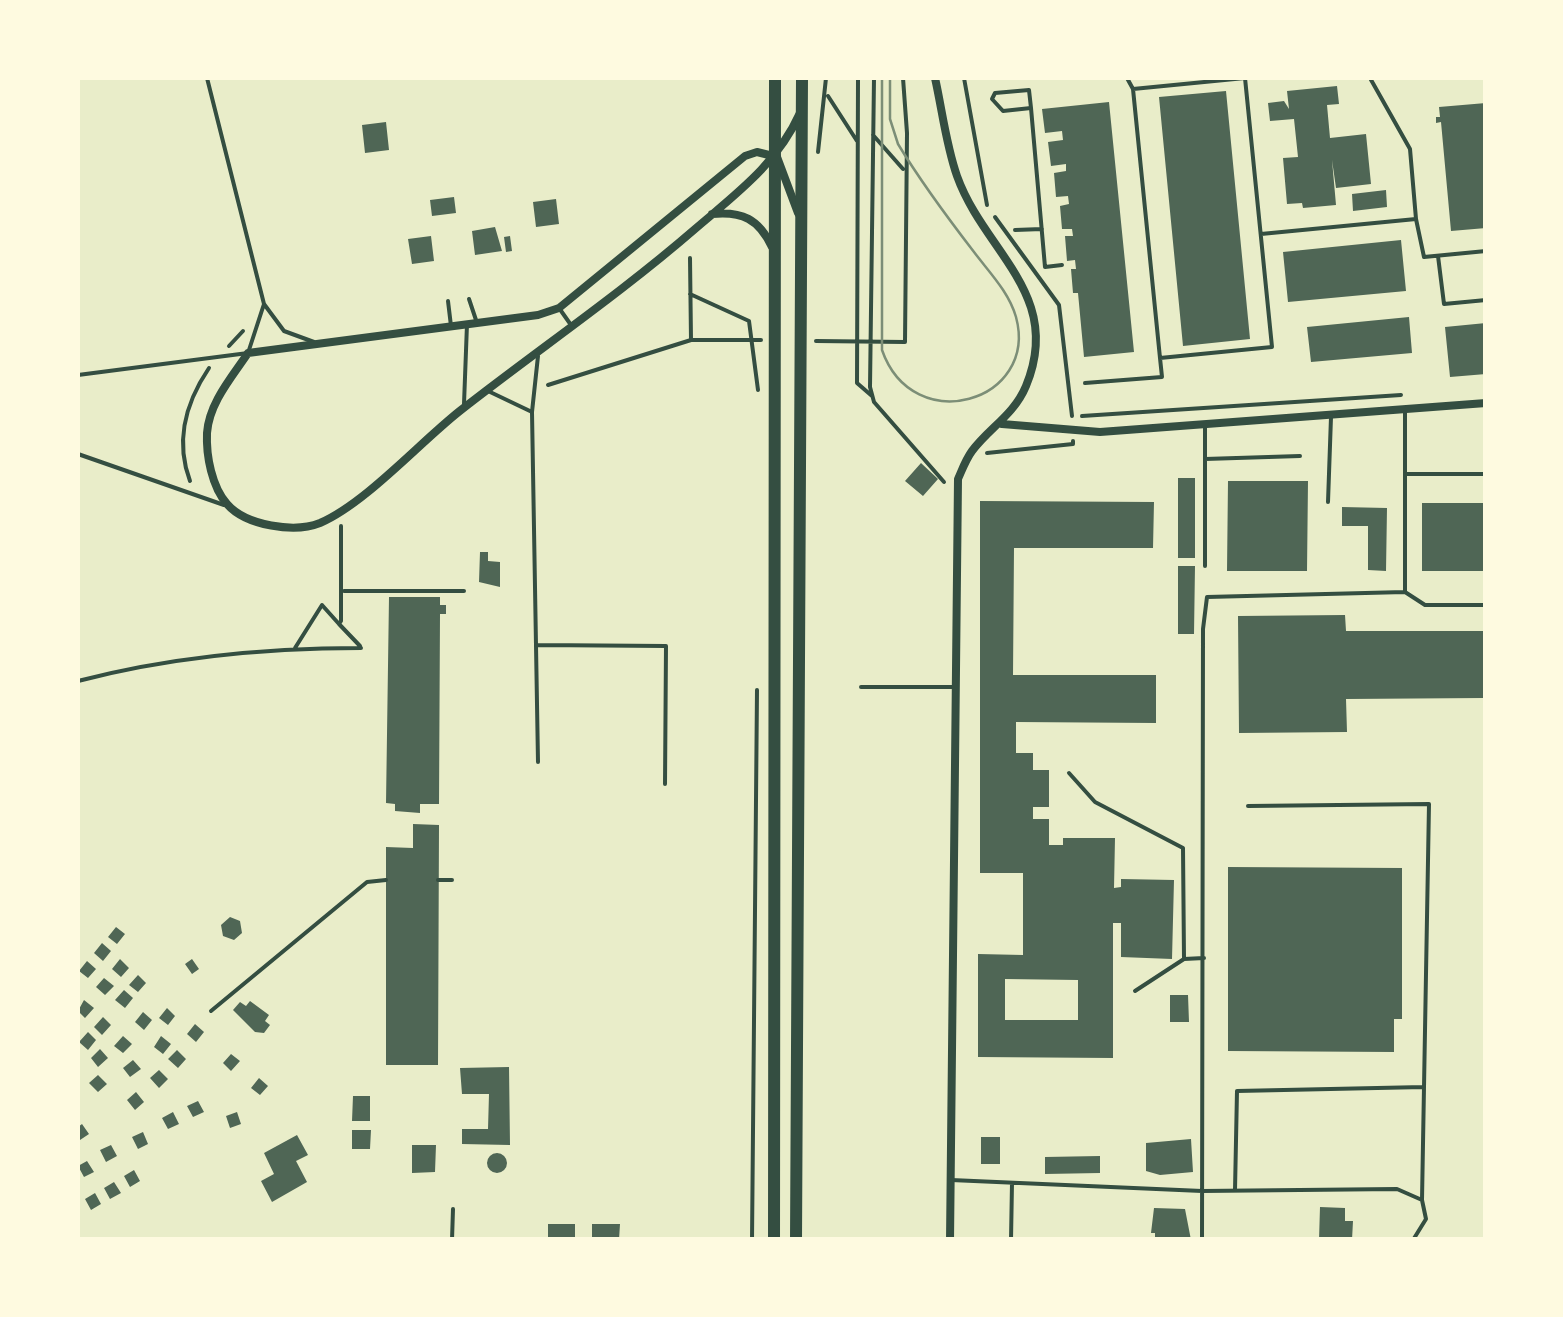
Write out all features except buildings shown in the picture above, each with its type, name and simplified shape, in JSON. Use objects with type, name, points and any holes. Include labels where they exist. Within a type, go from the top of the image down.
[{"type":"main road","points":[[774,1240],[776,78]]},
{"type":"main road","points":[[796,1240],[802,78]]},
{"type":"street","points":[[935,78],[956,176],[1032,304],[1036,340],[1031,372],[1002,424],[972,450],[958,479],[950,1240]]},
{"type":"street","points":[[776,157],[757,152],[745,156],[559,308],[472,324],[248,353],[214,404],[207,431],[216,485],[229,507],[258,521],[288,528],[314,526],[339,514],[463,408],[538,356],[712,214],[776,157],[803,106]]},
{"type":"street","points":[[776,157],[802,227]]},
{"type":"street","points":[[712,214],[737,214],[757,224],[777,258]]},
{"type":"street","points":[[1002,424],[1100,432],[1405,406],[1486,403]]},
{"type":"lane","points":[[207,78],[264,304],[284,331],[319,344]]},
{"type":"lane","points":[[1085,384],[1162,377],[1133,89],[1127,78]]},
{"type":"lane","points":[[1133,89],[1245,78],[1261,234],[1272,347],[1160,358]]},
{"type":"lane","points":[[1370,78],[1410,149],[1416,219],[1424,257],[1486,251]]},
{"type":"lane","points":[[1261,234],[1416,219]]},
{"type":"lane","points":[[1438,256],[1444,304],[1486,300]]},
{"type":"lane","points":[[463,408],[472,324],[469,299]]},
{"type":"lane","points":[[448,301],[451,326]]},
{"type":"lane","points":[[78,375],[248,353],[264,304]]},
{"type":"lane","points":[[559,308],[573,328]]},
{"type":"lane","points":[[538,356],[532,412],[538,762]]},
{"type":"lane","points":[[488,392],[532,412]]},
{"type":"lane","points":[[1405,406],[1406,592]]},
{"type":"lane","points":[[1328,502],[1331,412]]},
{"type":"lane","points":[[1205,422],[1205,566]]},
{"type":"lane","points":[[78,454],[229,507]]},
{"type":"lane","points":[[1205,458],[1300,456]]},
{"type":"lane","points":[[1406,474],[1486,474]]},
{"type":"lane","points":[[1202,1240],[1202,629],[1207,597],[1406,592],[1425,606],[1486,605]]},
{"type":"lane","points":[[538,645],[666,646],[665,784]]},
{"type":"lane","points":[[862,687],[954,687]]},
{"type":"lane","points":[[1069,773],[1095,802],[1183,848],[1184,958]]},
{"type":"lane","points":[[1248,806],[1429,804],[1422,1200],[1426,1219],[1413,1240]]},
{"type":"lane","points":[[1135,991],[1184,958],[1204,958]]},
{"type":"lane","points":[[1235,1190],[1237,1091],[1424,1087]]},
{"type":"lane","points":[[952,1180],[1202,1190],[1397,1189],[1422,1200]]},
{"type":"lane","points":[[1011,1240],[1012,1182]]},
{"type":"path","points":[[818,160],[826,78]]},
{"type":"path","points":[[858,78],[857,383],[939,473],[957,502]]},
{"type":"path","points":[[872,396],[869,161],[874,78]]},
{"type":"path","points":[[869,342],[906,342],[903,78]]},
{"type":"path","points":[[1031,108],[1003,111],[992,99],[995,93],[1029,90],[1031,108],[1045,266],[1062,265]]},
{"type":"path","points":[[826,91],[857,141]]},
{"type":"path","points":[[872,136],[904,170]]},
{"type":"path","points":[[1015,230],[1042,229]]},
{"type":"path","points":[[548,385],[691,340],[690,258]]},
{"type":"path","points":[[690,294],[750,321],[759,404]]},
{"type":"path","points":[[1072,417],[1414,394]]},
{"type":"path","points":[[974,462],[989,452],[1073,444]]},
{"type":"path","points":[[338,624],[342,591],[339,514]]},
{"type":"path","points":[[342,591],[464,591]]},
{"type":"path","points":[[78,680],[190,659],[295,648],[362,648],[322,605],[295,648]]},
{"type":"path","points":[[752,1240],[757,690]]},
{"type":"path","points":[[211,1011],[367,882],[386,880]]},
{"type":"path","points":[[438,880],[452,880]]},
{"type":"path","points":[[452,1240],[453,1209]]},
{"type":"tram line","points":[[882,78],[882,350],[898,378],[919,394],[944,401],[969,399],[992,388],[1009,371],[1018,346],[1016,317],[1004,291],[898,144],[890,119],[890,78]]}]
